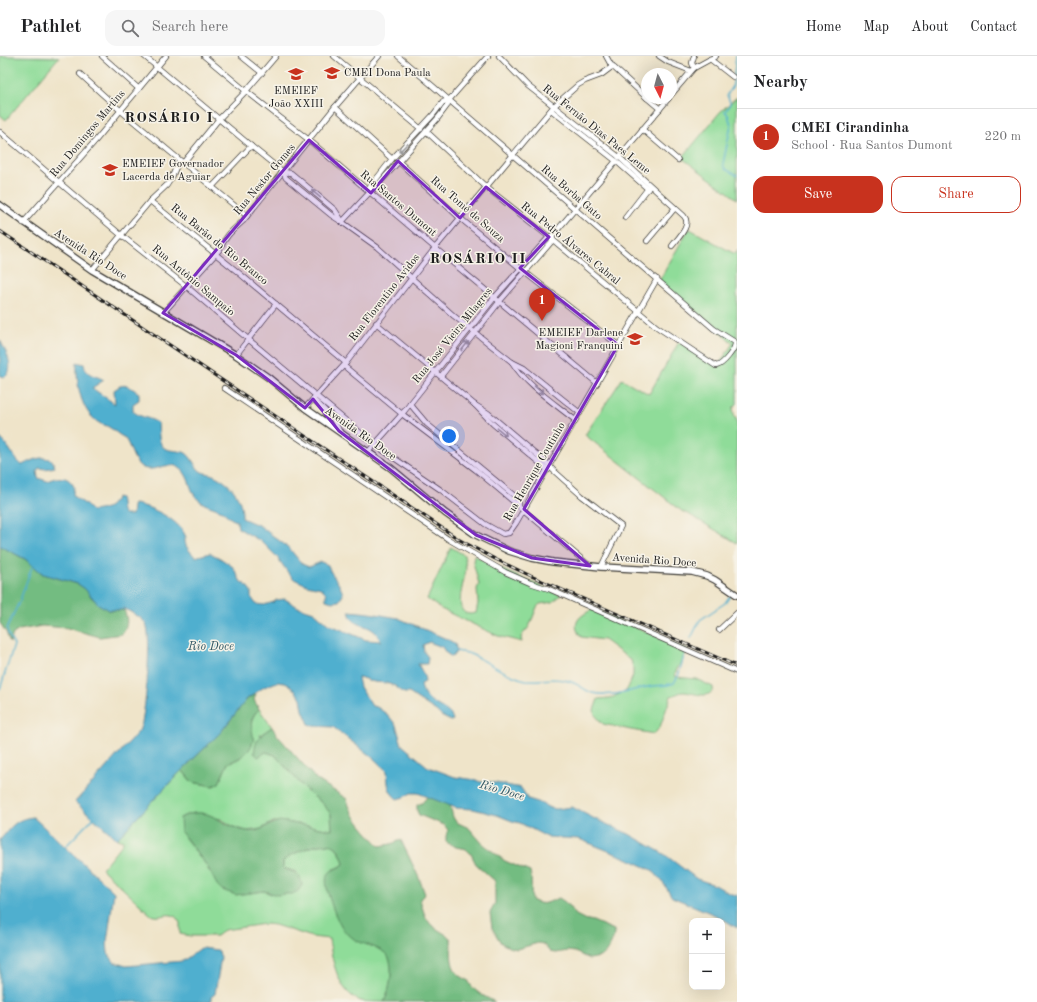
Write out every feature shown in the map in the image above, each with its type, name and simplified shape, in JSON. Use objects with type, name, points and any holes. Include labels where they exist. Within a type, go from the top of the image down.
[{"type":"street","points":[[102,56],[139,89]]},
{"type":"street","points":[[144,56],[250,146],[283,172],[291,173],[335,210],[342,222],[377,247],[435,300],[470,329],[512,362],[524,368],[580,413]]},
{"type":"street","name":"Rua Domingos Martins","points":[[23,222],[60,182],[121,111],[156,66],[166,56]]},
{"type":"street","name":"Rua Santos Dumont","points":[[204,56],[309,140],[435,248],[597,383]]},
{"type":"street","points":[[241,56],[262,73]]},
{"type":"street","points":[[92,270],[150,201],[167,185],[181,162],[276,56]]},
{"type":"street","name":"Rua Pedro Álvares Cabral","points":[[334,56],[423,130],[486,187],[552,238],[657,327],[710,363]]},
{"type":"street","name":"Rua Nestor Gomes","points":[[163,313],[215,254],[232,230],[247,216],[335,107],[379,56]]},
{"type":"street","name":"Rua Borba Gato","points":[[398,56],[512,155],[576,208],[714,329],[735,342],[735,348],[720,365],[716,366],[710,363]]},
{"type":"street","points":[[370,192],[370,187],[392,159],[438,118],[447,106],[449,100],[488,56]]},
{"type":"street","name":"Rua Fernão Dias Paes Leme","points":[[499,56],[528,86],[553,108],[583,128],[684,216],[687,220],[686,225],[672,246]]},
{"type":"street","points":[[606,56],[613,66],[641,92]]},
{"type":"street","points":[[659,56],[668,62],[693,70]]},
{"type":"street","points":[[693,70],[692,63],[694,56]]},
{"type":"street","points":[[677,88],[693,70],[716,56]]},
{"type":"street","points":[[710,59],[733,77]]},
{"type":"street","name":"Rua Florentino Avidos","points":[[305,408],[345,365],[435,248],[553,108],[578,85],[601,75],[613,66]]},
{"type":"street","points":[[80,74],[121,111],[247,216]]},
{"type":"street","points":[[654,104],[660,109]]},
{"type":"street","name":"Rua José Vieira Milagres","points":[[368,452],[402,414],[495,297],[520,268],[552,238],[664,104]]},
{"type":"street","points":[[335,107],[392,159]]},
{"type":"street","points":[[642,129],[678,160]]},
{"type":"street","points":[[342,222],[374,189],[423,130]]},
{"type":"street","name":"Rua Antônio Sampaio","points":[[0,132],[121,234],[186,286],[315,397],[375,445]]},
{"type":"street","points":[[212,187],[250,146]]},
{"type":"street","name":"Rua Tomé de Souza","points":[[398,161],[460,218],[520,268],[618,345]]},
{"type":"street","points":[[625,218],[649,187]]},
{"type":"street","name":"Rua Barão do Rio Branco","points":[[150,201],[276,304],[345,365]]},
{"type":"street","name":"Avenida Rio Doce","points":[[0,205],[92,270],[236,355],[269,378],[305,408],[339,430],[405,479],[445,513],[476,535],[494,545],[532,558],[590,566],[692,572],[715,580],[737,595]]},
{"type":"street","points":[[647,241],[675,208]]},
{"type":"street","points":[[441,376],[552,238]]},
{"type":"street","name":"Rua Henrique Coutinho","points":[[375,445],[441,490],[485,524],[503,534],[508,534],[524,509],[657,279]]},
{"type":"street","points":[[236,355],[276,304]]},
{"type":"street","points":[[376,323],[475,405],[493,424],[546,470],[553,470]]},
{"type":"street","points":[[512,362],[516,369],[528,381],[575,420]]},
{"type":"street","points":[[345,365],[402,414],[476,470],[524,509],[590,566]]},
{"type":"street","points":[[224,388],[355,475],[422,522],[505,572],[530,583],[549,589],[737,672]]},
{"type":"street","points":[[315,397],[338,426],[339,430]]},
{"type":"street","points":[[410,404],[427,424],[517,498],[519,506]]},
{"type":"street","points":[[475,405],[488,413],[549,465],[582,496],[621,526],[601,567]]},
{"type":"street","points":[[719,630],[737,613]]},
{"type":"highlighted area","points":[[309,140],[371,193],[398,161],[460,218],[486,187],[549,237],[520,268],[618,345],[524,509],[590,566],[532,558],[476,535],[339,431],[313,399],[305,408],[236,355],[163,313]]},
{"type":"green space","points":[[0,56],[59,57],[6,120],[0,115]]},
{"type":"green space","points":[[737,97],[737,199],[682,158],[720,112]]},
{"type":"green space","points":[[690,229],[733,253],[736,253],[737,250],[737,404],[733,408],[737,421],[737,543],[683,512],[585,435],[622,379],[649,394],[679,342],[718,366],[733,343],[659,281],[688,230]]},
{"type":"green space","points":[[0,546],[25,559],[43,574],[78,584],[86,589],[92,598],[109,610],[124,610],[127,622],[122,634],[100,637],[67,628],[42,626],[19,630],[13,634],[10,643],[6,632],[0,623]]},
{"type":"green space","points":[[451,547],[464,555],[466,564],[460,601],[463,612],[468,614],[476,613],[478,603],[477,589],[479,584],[473,562],[474,555],[507,572],[561,595],[553,602],[540,604],[537,607],[529,627],[522,635],[522,642],[498,636],[441,609],[427,599]]},
{"type":"green space","points":[[593,609],[688,650],[675,673],[676,677],[696,679],[713,687],[713,690],[707,695],[680,692],[671,696],[660,727],[654,734],[603,724],[595,715],[594,710],[598,699],[611,698],[626,691],[633,675],[633,668],[631,660],[604,640],[581,637],[576,627],[578,620],[584,614]]},
{"type":"green space","points":[[256,694],[254,700],[259,709],[252,718],[253,740],[250,749],[239,758],[228,763],[219,783],[213,786],[192,782],[182,770],[220,733],[247,699]]},
{"type":"green space","points":[[259,709],[272,727],[260,735],[266,752],[275,755],[304,788],[323,804],[331,814],[332,830],[286,822],[273,822],[261,829],[247,831],[234,827],[221,819],[194,813],[180,818],[185,838],[207,866],[209,872],[250,893],[264,891],[271,894],[297,872],[283,868],[283,861],[294,854],[317,845],[325,844],[336,847],[344,864],[333,869],[354,939],[386,953],[391,964],[390,985],[384,1002],[361,1001],[353,997],[347,991],[334,966],[329,939],[312,937],[275,925],[265,924],[224,930],[216,936],[190,936],[180,934],[180,923],[177,918],[170,915],[151,915],[102,869],[123,843],[123,841],[117,839],[182,770],[192,782],[213,786],[219,783],[228,763],[241,758],[253,741],[252,720]]},
{"type":"green space","points":[[272,727],[278,736],[316,779],[347,799],[356,818],[380,846],[401,840],[425,894],[420,899],[426,917],[433,927],[446,934],[451,939],[452,963],[454,968],[457,973],[468,980],[476,991],[495,1002],[384,1002],[391,977],[388,957],[385,953],[374,947],[354,939],[342,928],[339,924],[328,894],[326,881],[327,876],[331,871],[344,864],[336,847],[324,844],[317,845],[294,854],[283,861],[283,868],[296,873],[301,880],[302,885],[298,891],[292,894],[277,895],[264,891],[236,895],[222,890],[217,885],[207,866],[181,832],[180,818],[190,814],[208,814],[238,829],[247,831],[260,830],[280,821],[332,830],[331,814],[323,804],[304,788],[275,755],[266,752],[258,757],[254,753],[259,737]]},
{"type":"green space","points":[[428,796],[450,805],[456,822],[469,828],[482,843],[505,861],[530,872],[532,900],[543,903],[559,898],[565,902],[576,915],[614,930],[609,948],[605,954],[600,957],[589,959],[575,952],[550,952],[543,944],[538,943],[517,949],[501,943],[492,928],[490,913],[495,903],[495,881],[476,864],[471,854],[466,849],[456,847],[446,842],[448,830],[444,825],[419,815],[417,805],[422,803]]},
{"type":"water","points":[[0,340],[10,364],[10,369],[5,377],[0,376]]},
{"type":"water","points":[[77,362],[84,364],[85,368],[91,375],[104,380],[92,388],[115,404],[114,390],[120,386],[127,385],[139,393],[139,400],[133,404],[133,411],[158,423],[159,439],[165,449],[186,453],[199,470],[213,475],[225,482],[235,492],[238,498],[242,511],[242,518],[260,526],[289,548],[302,564],[309,567],[321,562],[328,565],[342,591],[343,595],[339,601],[332,602],[326,600],[326,593],[321,588],[307,585],[294,579],[277,557],[262,542],[238,528],[237,521],[230,518],[222,511],[201,502],[195,496],[184,473],[178,467],[173,465],[147,469],[137,463],[125,438],[109,427],[101,424],[88,412],[81,396],[77,379]]},
{"type":"water","name":"Rio Doce","points":[[0,438],[22,465],[40,458],[52,460],[55,467],[45,469],[39,468],[37,471],[38,478],[47,481],[55,478],[69,480],[74,487],[74,497],[85,504],[92,511],[107,508],[117,497],[120,498],[124,515],[132,515],[134,504],[148,507],[163,514],[181,529],[186,537],[185,541],[188,549],[195,557],[210,553],[233,567],[241,582],[251,591],[251,597],[256,604],[264,605],[276,600],[285,599],[298,607],[314,612],[328,624],[366,640],[381,641],[376,633],[371,629],[353,620],[349,611],[398,618],[449,640],[455,644],[457,651],[452,657],[446,653],[442,647],[429,642],[423,645],[424,652],[428,657],[427,664],[418,664],[424,675],[425,682],[421,684],[423,691],[431,701],[451,715],[453,720],[451,721],[441,716],[409,693],[404,693],[395,686],[358,678],[360,687],[372,706],[377,707],[388,715],[396,725],[402,745],[428,767],[455,777],[521,788],[528,799],[550,808],[556,809],[572,807],[629,834],[664,854],[697,879],[715,885],[731,894],[737,895],[737,928],[725,920],[725,918],[722,918],[672,897],[662,881],[652,870],[579,839],[547,837],[520,823],[497,815],[473,809],[456,808],[418,793],[411,793],[397,799],[391,793],[387,771],[373,758],[333,727],[314,726],[309,724],[303,710],[301,698],[291,686],[285,683],[277,682],[264,687],[247,699],[220,733],[177,775],[117,839],[75,802],[139,731],[143,720],[148,669],[148,631],[146,624],[139,617],[123,608],[124,610],[109,610],[98,604],[85,589],[78,584],[43,574],[25,559],[0,546]]},
{"type":"water","points":[[33,817],[114,892],[107,942],[108,953],[114,962],[126,966],[183,961],[201,948],[218,950],[221,957],[215,994],[211,997],[211,1002],[0,1002],[0,840],[14,824]]},
{"type":"waterway","points":[[736,56],[733,85],[727,95],[730,102],[729,107],[725,111],[731,125],[723,164],[725,169],[737,175]]},
{"type":"waterway","points":[[0,689],[14,645],[8,634],[7,628],[20,600],[33,564]]},
{"type":"waterway","points":[[691,638],[700,620],[725,603],[732,593]]},
{"type":"waterway","points":[[455,651],[470,654],[519,678],[526,680],[562,680],[575,683],[590,692],[601,694],[616,694],[645,687],[674,683],[678,676],[685,653]]},
{"type":"waterway","points":[[65,847],[94,817]]},
{"type":"railway","points":[[0,231],[460,540],[531,576],[737,666]]},
{"type":"place","name":"CMEI Dona Paula","points":[[332,73]]},
{"type":"place","name":"EMEIEF João XXIII","points":[[296,74]]},
{"type":"place","name":"EMEIEF Governador Lacerda de Aguiar","points":[[110,170]]},
{"type":"place","name":"CMEI Cirandinha","points":[[542,321]]},
{"type":"place","name":"EMEIEF Darlene Magioni Franquini","points":[[635,339]]},
{"type":"district","name":"ROSÁRIO I","points":[[169,118]]},
{"type":"district","name":"ROSÁRIO II","points":[[478,259]]}]
